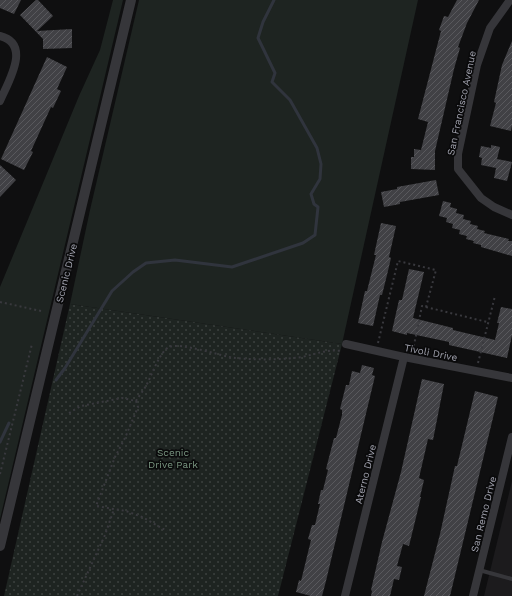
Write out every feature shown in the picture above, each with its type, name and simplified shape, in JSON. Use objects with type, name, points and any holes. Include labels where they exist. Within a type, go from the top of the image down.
[{"type":"street","name":"Scenic Drive","points":[[0,546],[131,0]]},
{"type":"street","name":"San Francisco Avenue","points":[[510,0],[490,28],[477,65],[458,154],[458,169],[481,198],[512,214]]},
{"type":"street","points":[[0,36],[10,40],[17,53],[15,64],[0,101]]},
{"type":"street","name":"Tivoli Drive","points":[[346,344],[512,378]]},
{"type":"street","name":"Aterno Drive","points":[[345,596],[404,357]]},
{"type":"street","name":"San Remo Drive","points":[[473,596],[511,447],[512,437]]},
{"type":"lane","points":[[479,570],[512,579]]},
{"type":"path","points":[[378,343],[398,261],[436,270],[426,307]]},
{"type":"path","points":[[477,366],[494,296]]},
{"type":"path","points":[[0,302],[41,311]]},
{"type":"path","points":[[413,351],[422,306],[487,322]]},
{"type":"path","points":[[0,474],[32,344]]},
{"type":"path","points":[[167,531],[142,517],[126,511],[96,506],[115,457],[138,407],[136,402],[166,349],[176,346],[235,358],[264,360],[304,356],[326,351],[341,351],[346,344]]},
{"type":"path","points":[[69,412],[81,406],[122,398],[136,402]]},
{"type":"path","points":[[77,596],[105,535],[114,509]]},
{"type":"shaded area","points":[[512,481],[512,596],[484,596]]},
{"type":"green space","points":[[113,0],[123,0],[0,519],[0,287],[79,96],[100,50]]},
{"type":"green space","points":[[139,0],[418,0],[342,344],[70,304],[90,210]]},
{"type":"green space","name":"Scenic Drive Park","points":[[70,304],[342,344],[278,596],[4,596]]},
{"type":"building","points":[[0,0],[21,0],[14,14],[0,8]]},
{"type":"building","points":[[36,0],[38,0],[53,16],[37,31],[72,29],[72,48],[43,49],[43,39],[20,15]]},
{"type":"building","points":[[457,0],[479,0],[467,23],[458,47],[460,48],[435,151],[435,170],[411,169],[411,157],[414,157],[414,149],[421,150],[428,122],[418,119],[441,31],[439,30],[444,16],[448,17]]},
{"type":"building","points":[[512,41],[511,131],[490,126],[496,103],[494,102],[502,65]]},
{"type":"building","points":[[47,57],[67,67],[57,89],[61,91],[53,108],[51,107],[24,170],[1,159]]},
{"type":"building","points":[[491,145],[500,147],[497,159],[512,162],[507,181],[494,178],[496,168],[481,165],[482,158],[479,157],[481,146],[491,148]]},
{"type":"building","points":[[0,165],[16,180],[0,197]]},
{"type":"building","points":[[436,180],[439,195],[400,202],[400,204],[384,207],[381,192],[397,189],[397,187]]},
{"type":"building","points":[[443,201],[451,203],[450,207],[457,209],[456,213],[464,215],[463,219],[471,221],[470,224],[478,226],[477,229],[485,231],[484,233],[512,241],[512,256],[481,247],[481,245],[473,243],[474,241],[466,239],[467,236],[459,234],[460,230],[452,228],[453,224],[446,222],[447,218],[439,216]]},
{"type":"building","points":[[381,223],[396,226],[389,257],[391,258],[373,326],[358,323],[365,291],[367,291],[376,255],[374,255]]},
{"type":"building","points":[[409,269],[424,272],[413,318],[453,328],[453,330],[495,340],[501,307],[512,309],[512,335],[507,358],[449,345],[449,342],[392,331],[399,300],[402,300]]},
{"type":"building","points":[[362,365],[374,368],[372,375],[375,376],[322,596],[311,596],[296,592],[299,580],[301,581],[311,540],[308,539],[312,525],[315,525],[320,504],[318,504],[321,490],[323,490],[328,470],[326,469],[342,415],[342,410],[340,409],[346,385],[349,385],[352,371],[360,373]]},
{"type":"building","points":[[422,379],[444,384],[433,440],[428,439],[419,478],[424,480],[421,497],[409,546],[403,544],[397,566],[402,567],[399,580],[394,579],[390,596],[371,596],[382,542],[401,472]]},
{"type":"building","points":[[475,391],[498,397],[450,596],[424,596],[455,466],[457,466]]},
{"type":"waterway","points":[[56,380],[65,368],[112,291],[133,272],[146,263],[175,260],[232,267],[303,243],[315,235],[318,207],[314,204],[311,194],[320,179],[321,164],[317,148],[290,100],[272,82],[275,73],[258,38],[263,22],[274,0]]},
{"type":"waterway","points":[[0,442],[9,423]]}]
